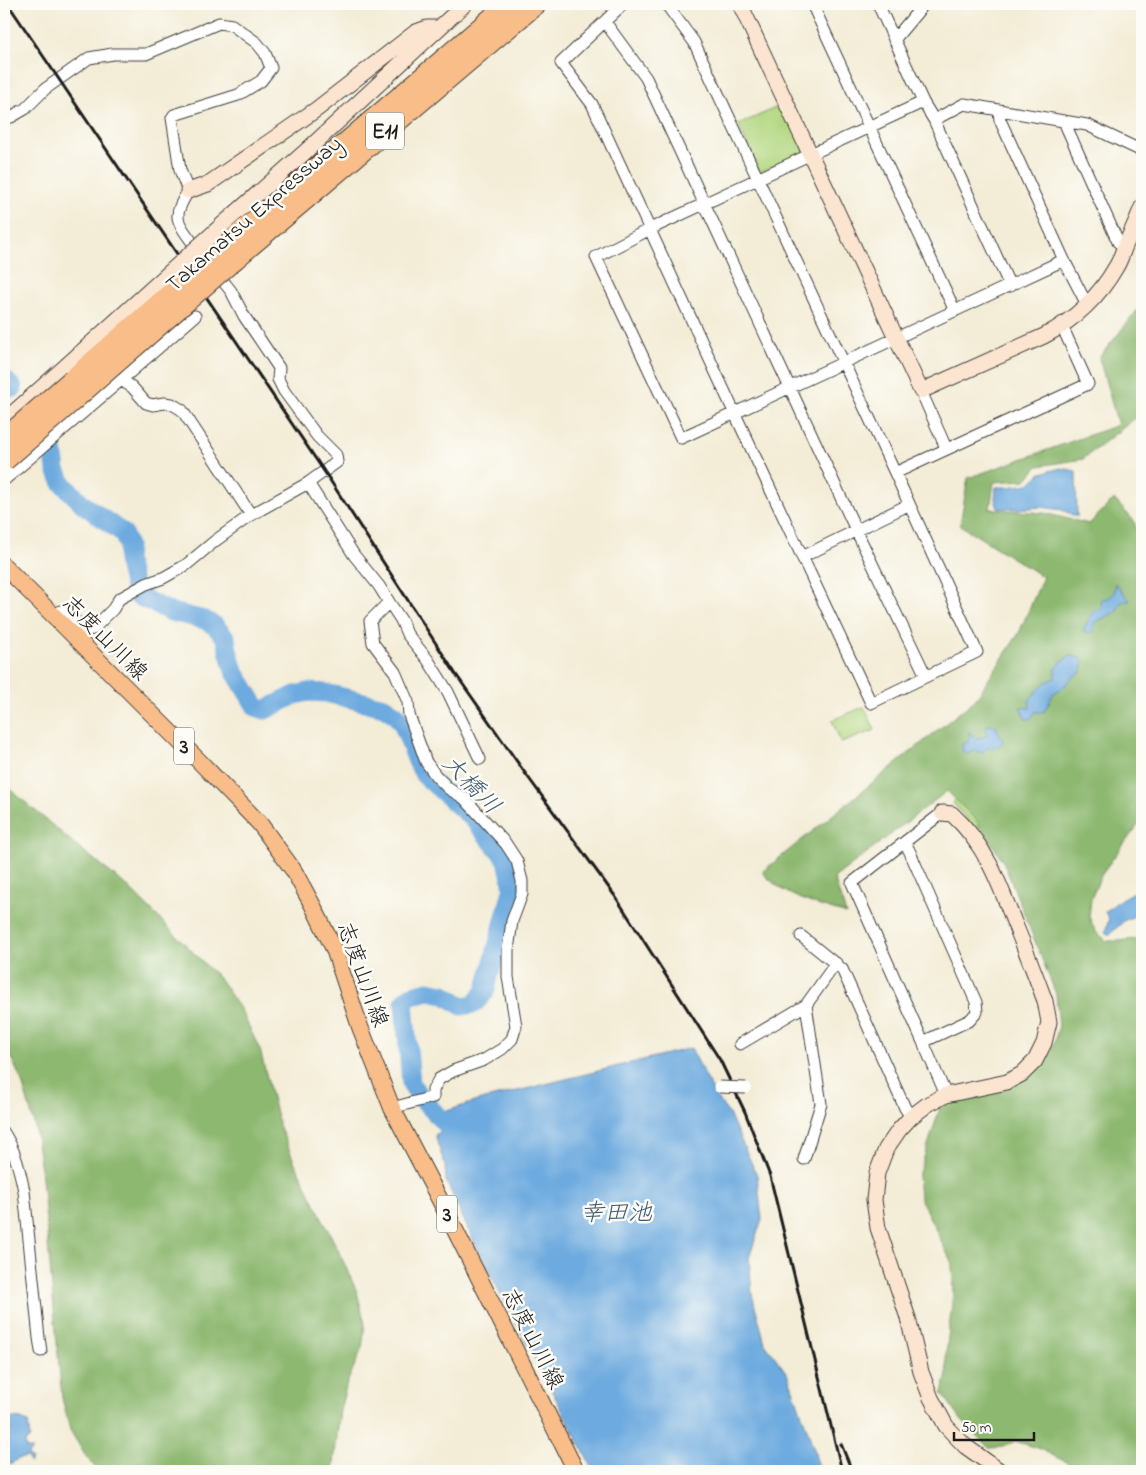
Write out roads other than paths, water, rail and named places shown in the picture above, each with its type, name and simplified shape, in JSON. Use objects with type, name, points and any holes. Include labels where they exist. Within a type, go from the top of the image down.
[{"type":"highway","name":"Takamatsu Expressway","points":[[4,461],[230,253],[508,4]]},
{"type":"highway","name":"Takamatsu Expressway","points":[[4,439],[536,4]]},
{"type":"main road","name":"志度山川線","points":[[4,566],[260,824],[294,871],[334,949],[360,1027],[392,1108],[576,1471]]},
{"type":"street","points":[[4,421],[348,113],[465,4]]},
{"type":"street","points":[[623,4],[561,64],[592,104],[871,703],[977,652],[694,42],[666,4]]},
{"type":"street","points":[[740,4],[946,448]]},
{"type":"street","points":[[812,4],[955,311]]},
{"type":"street","points":[[878,4],[923,102],[934,120],[1010,286]]},
{"type":"street","points":[[894,40],[924,4]]},
{"type":"street","points":[[605,22],[646,78],[926,676]]},
{"type":"street","points":[[4,118],[11,117],[25,108],[45,89],[90,58],[114,54],[146,54],[219,23],[232,24],[257,43],[265,54],[271,68],[261,80],[238,95],[174,115],[172,118],[180,170],[188,191]]},
{"type":"street","points":[[53,616],[61,611],[71,617],[85,630],[94,628],[113,609],[119,599],[186,565],[251,514],[308,483],[337,462],[336,455],[317,436],[284,391],[278,379],[279,368],[244,316],[231,292],[188,237],[177,219],[179,210],[188,191],[208,184],[317,109],[416,32],[427,28],[438,28]]},
{"type":"street","points":[[923,102],[650,229],[596,257],[681,438],[1064,260]]},
{"type":"street","points":[[934,120],[964,104],[1087,125],[1142,151]]},
{"type":"street","points":[[999,111],[1000,120],[1064,260],[1083,297],[1089,303]]},
{"type":"street","points":[[1067,122],[1066,126],[1118,242],[1125,247]]},
{"type":"street","points":[[921,391],[1044,336],[1062,326],[1089,303],[1105,285],[1117,265],[1142,207]]},
{"type":"street","points":[[4,480],[195,316]]},
{"type":"street","points":[[895,473],[1088,384],[1062,326]]},
{"type":"street","points":[[121,380],[132,387],[146,403],[153,405],[172,404],[182,410],[251,514]]},
{"type":"street","points":[[308,483],[354,555],[379,586],[401,620],[406,634],[428,660],[448,692],[480,759]]},
{"type":"street","points":[[802,557],[908,505]]},
{"type":"street","points":[[389,602],[370,622],[373,643],[395,672],[408,702],[409,715],[426,762],[436,776],[464,798],[506,844],[517,861],[522,881],[522,894],[512,921],[508,950],[508,977],[516,1026],[512,1039],[502,1049],[484,1060],[453,1071],[439,1079],[433,1090],[433,1097],[392,1108]]},
{"type":"street","points":[[946,1094],[852,883],[942,813],[952,814],[961,822],[975,839],[997,878],[1045,1001],[1049,1022],[1044,1043],[1035,1060],[1022,1074],[1007,1082],[946,1094],[928,1104],[911,1117],[899,1130],[886,1150],[877,1173],[874,1200],[878,1228],[908,1318],[921,1372],[932,1398],[946,1426],[965,1446],[999,1471]]},
{"type":"street","points":[[904,843],[909,850],[976,1002],[977,1012],[970,1020],[923,1042]]},
{"type":"street","points":[[801,936],[842,968],[905,1108],[911,1117]]},
{"type":"street","points":[[740,1044],[806,1005],[836,962]]},
{"type":"street","points":[[804,1159],[821,1104],[806,1005]]},
{"type":"street","points":[[720,1087],[746,1088]]},
{"type":"street","points":[[5,1139],[19,1168],[24,1191],[41,1351]]},
{"type":"water","points":[[1061,468],[1076,471],[1077,517],[1062,510],[1041,507],[998,508],[995,500],[996,487],[1029,484],[1041,473]]},
{"type":"water","points":[[1115,583],[1130,601],[1121,602],[1116,612],[1094,623],[1094,632],[1088,633],[1083,631],[1095,610],[1102,608],[1101,599],[1109,598],[1114,592]]},
{"type":"water","points":[[1069,656],[1081,658],[1084,662],[1081,673],[1074,676],[1064,687],[1054,693],[1044,712],[1035,712],[1031,719],[1025,719],[1020,707],[1030,708],[1029,700],[1044,683],[1055,678],[1055,670]]},
{"type":"water","points":[[989,723],[996,726],[1003,741],[999,747],[987,748],[983,752],[973,751],[968,754],[962,751],[962,744],[969,741],[969,731],[975,738],[987,736],[986,728]]},
{"type":"water","points":[[1142,887],[1142,913],[1125,920],[1109,935],[1105,932],[1109,919],[1105,912],[1121,899]]},
{"type":"water","name":"幸田池","points":[[691,1048],[715,1095],[729,1114],[757,1175],[762,1219],[749,1258],[752,1294],[765,1343],[788,1375],[815,1452],[818,1471],[594,1471],[479,1253],[446,1181],[445,1166],[435,1135],[441,1129],[438,1114],[477,1101]]},
{"type":"water","points":[[12,1418],[28,1422],[30,1438],[25,1442],[26,1449],[32,1449],[28,1455],[32,1460],[30,1463],[27,1457],[18,1459],[10,1464],[6,1462]]},
{"type":"waterway","name":"大橋川","points":[[4,379],[13,388]]},
{"type":"waterway","name":"大橋川","points":[[53,449],[56,470],[62,483],[84,505],[123,533],[128,546],[127,560],[136,595],[171,612],[205,620],[214,625],[226,638],[234,671],[256,707],[265,710],[295,695],[308,692],[326,693],[384,707],[396,715],[403,725],[424,775],[473,819],[507,860],[513,887],[485,992],[474,1004],[462,1006],[444,994],[428,991],[410,996],[404,1003],[411,1083],[417,1093],[455,1135]]},
{"type":"railway","points":[[8,4],[328,477],[455,673],[615,896],[720,1060],[745,1112],[770,1176],[842,1471]]},
{"type":"railway","points":[[841,1444],[852,1471]]}]
